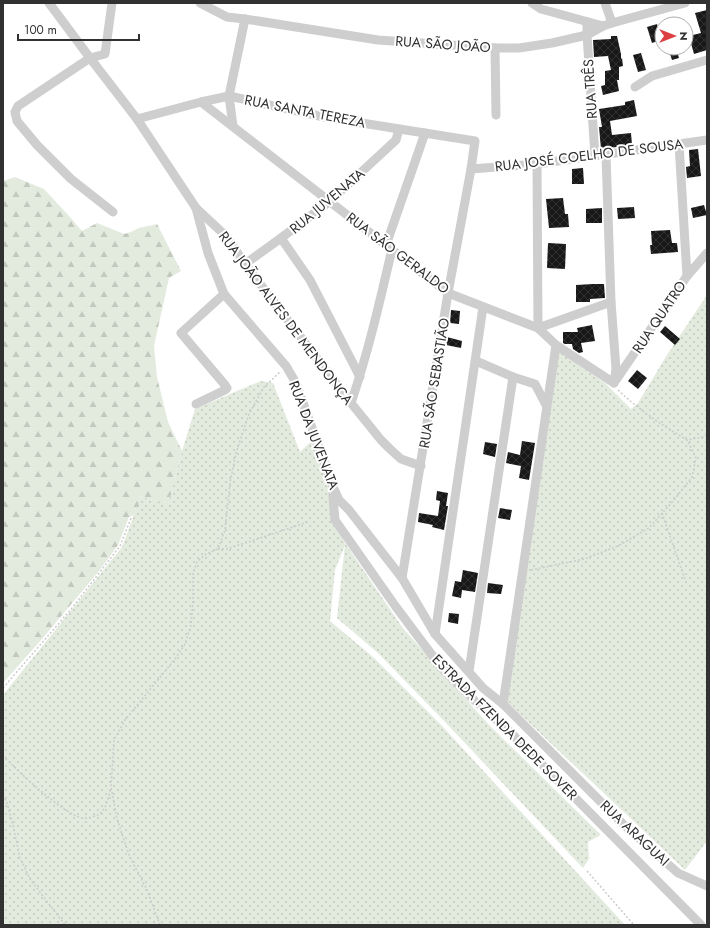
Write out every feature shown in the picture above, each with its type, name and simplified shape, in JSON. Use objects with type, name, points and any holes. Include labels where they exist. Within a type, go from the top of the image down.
[{"type":"street","name":"RUA JOÃO ALVES DE MENDONÇA","points":[[49,3],[137,119],[196,208],[227,237],[245,264],[351,403],[390,449],[401,459],[420,466]]},
{"type":"street","points":[[112,3],[105,54],[90,58],[18,106],[15,112],[15,117],[37,145],[71,179],[113,212]]},
{"type":"street","name":"RUA SÃO JOÃO","points":[[200,3],[227,17],[378,40],[495,48],[519,48],[552,43],[587,35],[612,23],[685,3]]},
{"type":"street","points":[[532,3],[541,9],[603,26]]},
{"type":"street","points":[[605,3],[612,23]]},
{"type":"street","points":[[232,126],[229,96],[245,19]]},
{"type":"street","name":"RUA TRÊS","points":[[587,22],[595,156]]},
{"type":"street","points":[[495,48],[496,115]]},
{"type":"street","points":[[635,87],[652,76],[707,60]]},
{"type":"street","name":"RUA SANTA TEREZA","points":[[137,119],[229,96],[324,117],[475,141]]},
{"type":"street","name":"RUA SÃO GERALDO","points":[[201,102],[448,293],[538,328],[556,345],[614,383]]},
{"type":"street","name":"RUA JUVENATA","points":[[245,264],[330,202],[396,140],[399,129]]},
{"type":"street","points":[[351,403],[360,377],[389,247],[425,133]]},
{"type":"street","name":"RUA JOSÉ COELHO DE SOUSA","points":[[471,169],[537,164],[707,140]]},
{"type":"street","name":"RUA SÃO SEBASTIÃO","points":[[402,578],[448,293],[475,141]]},
{"type":"street","points":[[679,144],[687,276]]},
{"type":"street","points":[[606,155],[611,302],[616,369],[614,383]]},
{"type":"street","points":[[537,164],[538,328],[611,302]]},
{"type":"street","name":"RUA DA JUVENATA","points":[[196,208],[208,253],[224,294],[286,366],[296,382],[339,500],[349,510],[402,578],[435,634]]},
{"type":"street","points":[[281,238],[310,280],[360,377]]},
{"type":"street","name":"RUA QUATRO","points":[[614,383],[687,276],[707,253]]},
{"type":"street","points":[[196,404],[227,388],[181,333],[224,294]]},
{"type":"street","points":[[435,634],[483,307]]},
{"type":"street","points":[[504,704],[546,405],[556,345]]},
{"type":"street","points":[[476,361],[513,377],[535,384],[546,405]]},
{"type":"street","points":[[469,671],[513,377]]},
{"type":"street","name":"ESTRADA FZENDA DEDE SOVER","points":[[333,487],[335,520],[396,607],[441,667],[474,700],[509,731],[701,925]]},
{"type":"street","name":"RUA ARAGUAI","points":[[435,634],[483,688],[504,704],[628,829],[678,873],[707,886]]},
{"type":"path","points":[[218,549],[225,530],[230,483],[236,453],[249,414],[264,387],[286,366]]},
{"type":"path","points":[[523,572],[584,559],[618,546],[649,528],[692,477],[696,458],[687,440],[632,404],[618,390],[614,383]]},
{"type":"path","points":[[687,440],[707,436]]},
{"type":"path","points":[[662,513],[687,585]]},
{"type":"path","points":[[3,688],[72,608],[120,546],[131,518]]},
{"type":"path","points":[[3,756],[22,775],[70,813],[83,818],[98,815],[106,805],[111,787],[114,740],[125,720],[175,659],[185,644],[191,625],[194,574],[197,562],[206,554],[218,549],[227,549],[308,522]]},
{"type":"path","points":[[111,787],[117,819],[128,855],[147,890],[160,925]]},
{"type":"path","points":[[3,796],[7,803],[20,858],[30,879],[65,925]]},
{"type":"path","points":[[587,871],[634,925]]},
{"type":"green space","points":[[15,177],[44,189],[82,231],[97,223],[124,234],[139,228],[157,224],[181,271],[169,278],[154,346],[157,377],[168,422],[182,451],[168,506],[141,496],[135,515],[129,517],[118,545],[99,571],[3,683],[3,181]]},
{"type":"green space","points":[[707,295],[707,841],[685,870],[507,702],[559,351],[605,383],[631,409],[638,403],[667,355]]},
{"type":"green space","points":[[261,381],[273,383],[300,452],[313,440],[329,489],[333,522],[345,543],[402,627],[489,725],[601,835],[588,842],[589,859],[583,868],[378,653],[337,618],[345,545],[335,570],[330,621],[374,658],[442,726],[625,925],[3,925],[3,695],[122,547],[141,496],[168,505],[195,409]]},
{"type":"building","points":[[707,10],[707,50],[694,54],[694,35],[701,33],[695,13]]},
{"type":"building","points":[[654,25],[654,42],[652,43],[647,27]]},
{"type":"building","points":[[611,36],[617,36],[623,66],[619,67],[619,80],[617,80],[619,91],[603,95],[601,86],[605,85],[605,71],[611,70],[608,56],[594,57],[593,40],[611,39]]},
{"type":"building","points":[[641,53],[646,70],[638,72],[633,55]]},
{"type":"building","points":[[671,56],[678,56],[679,58],[672,60]]},
{"type":"building","points":[[634,100],[637,116],[610,121],[612,135],[631,133],[632,145],[601,149],[599,127],[602,127],[599,109],[625,105],[625,102]]},
{"type":"building","points":[[698,149],[701,176],[687,178],[686,167],[690,166],[689,150]]},
{"type":"building","points":[[583,168],[584,184],[572,184],[572,169]]},
{"type":"building","points":[[563,198],[565,214],[568,214],[569,227],[549,228],[546,199]]},
{"type":"building","points":[[704,205],[707,215],[693,218],[691,208]]},
{"type":"building","points":[[634,207],[635,218],[618,219],[617,208]]},
{"type":"building","points":[[602,208],[602,223],[586,223],[586,209]]},
{"type":"building","points":[[670,230],[672,243],[677,243],[678,252],[651,254],[651,231]]},
{"type":"building","points":[[548,243],[566,244],[565,269],[547,268]]},
{"type":"building","points":[[604,284],[605,298],[590,299],[590,302],[576,302],[576,285]]},
{"type":"building","points":[[451,310],[460,311],[459,324],[450,323]]},
{"type":"building","points":[[592,325],[595,341],[581,343],[583,352],[579,353],[573,349],[572,344],[563,343],[563,332],[578,332],[577,328]]},
{"type":"building","points":[[665,326],[680,339],[675,345],[660,332]]},
{"type":"building","points":[[447,337],[462,341],[461,348],[446,345]]},
{"type":"building","points":[[637,370],[647,378],[638,389],[628,381]]},
{"type":"building","points":[[522,441],[535,443],[529,480],[519,478],[521,466],[506,463],[508,452],[520,455]]},
{"type":"building","points":[[485,442],[497,444],[495,457],[483,454]]},
{"type":"building","points":[[437,491],[448,493],[446,506],[448,506],[444,530],[432,527],[433,525],[418,522],[419,513],[438,516],[440,501],[436,500]]},
{"type":"building","points":[[500,508],[512,510],[510,520],[498,518]]},
{"type":"building","points":[[463,570],[478,573],[475,592],[462,590],[461,598],[452,596],[455,581],[461,582]]},
{"type":"building","points":[[488,583],[503,585],[501,594],[487,593]]},
{"type":"building","points":[[449,613],[459,614],[458,624],[448,622]]}]
